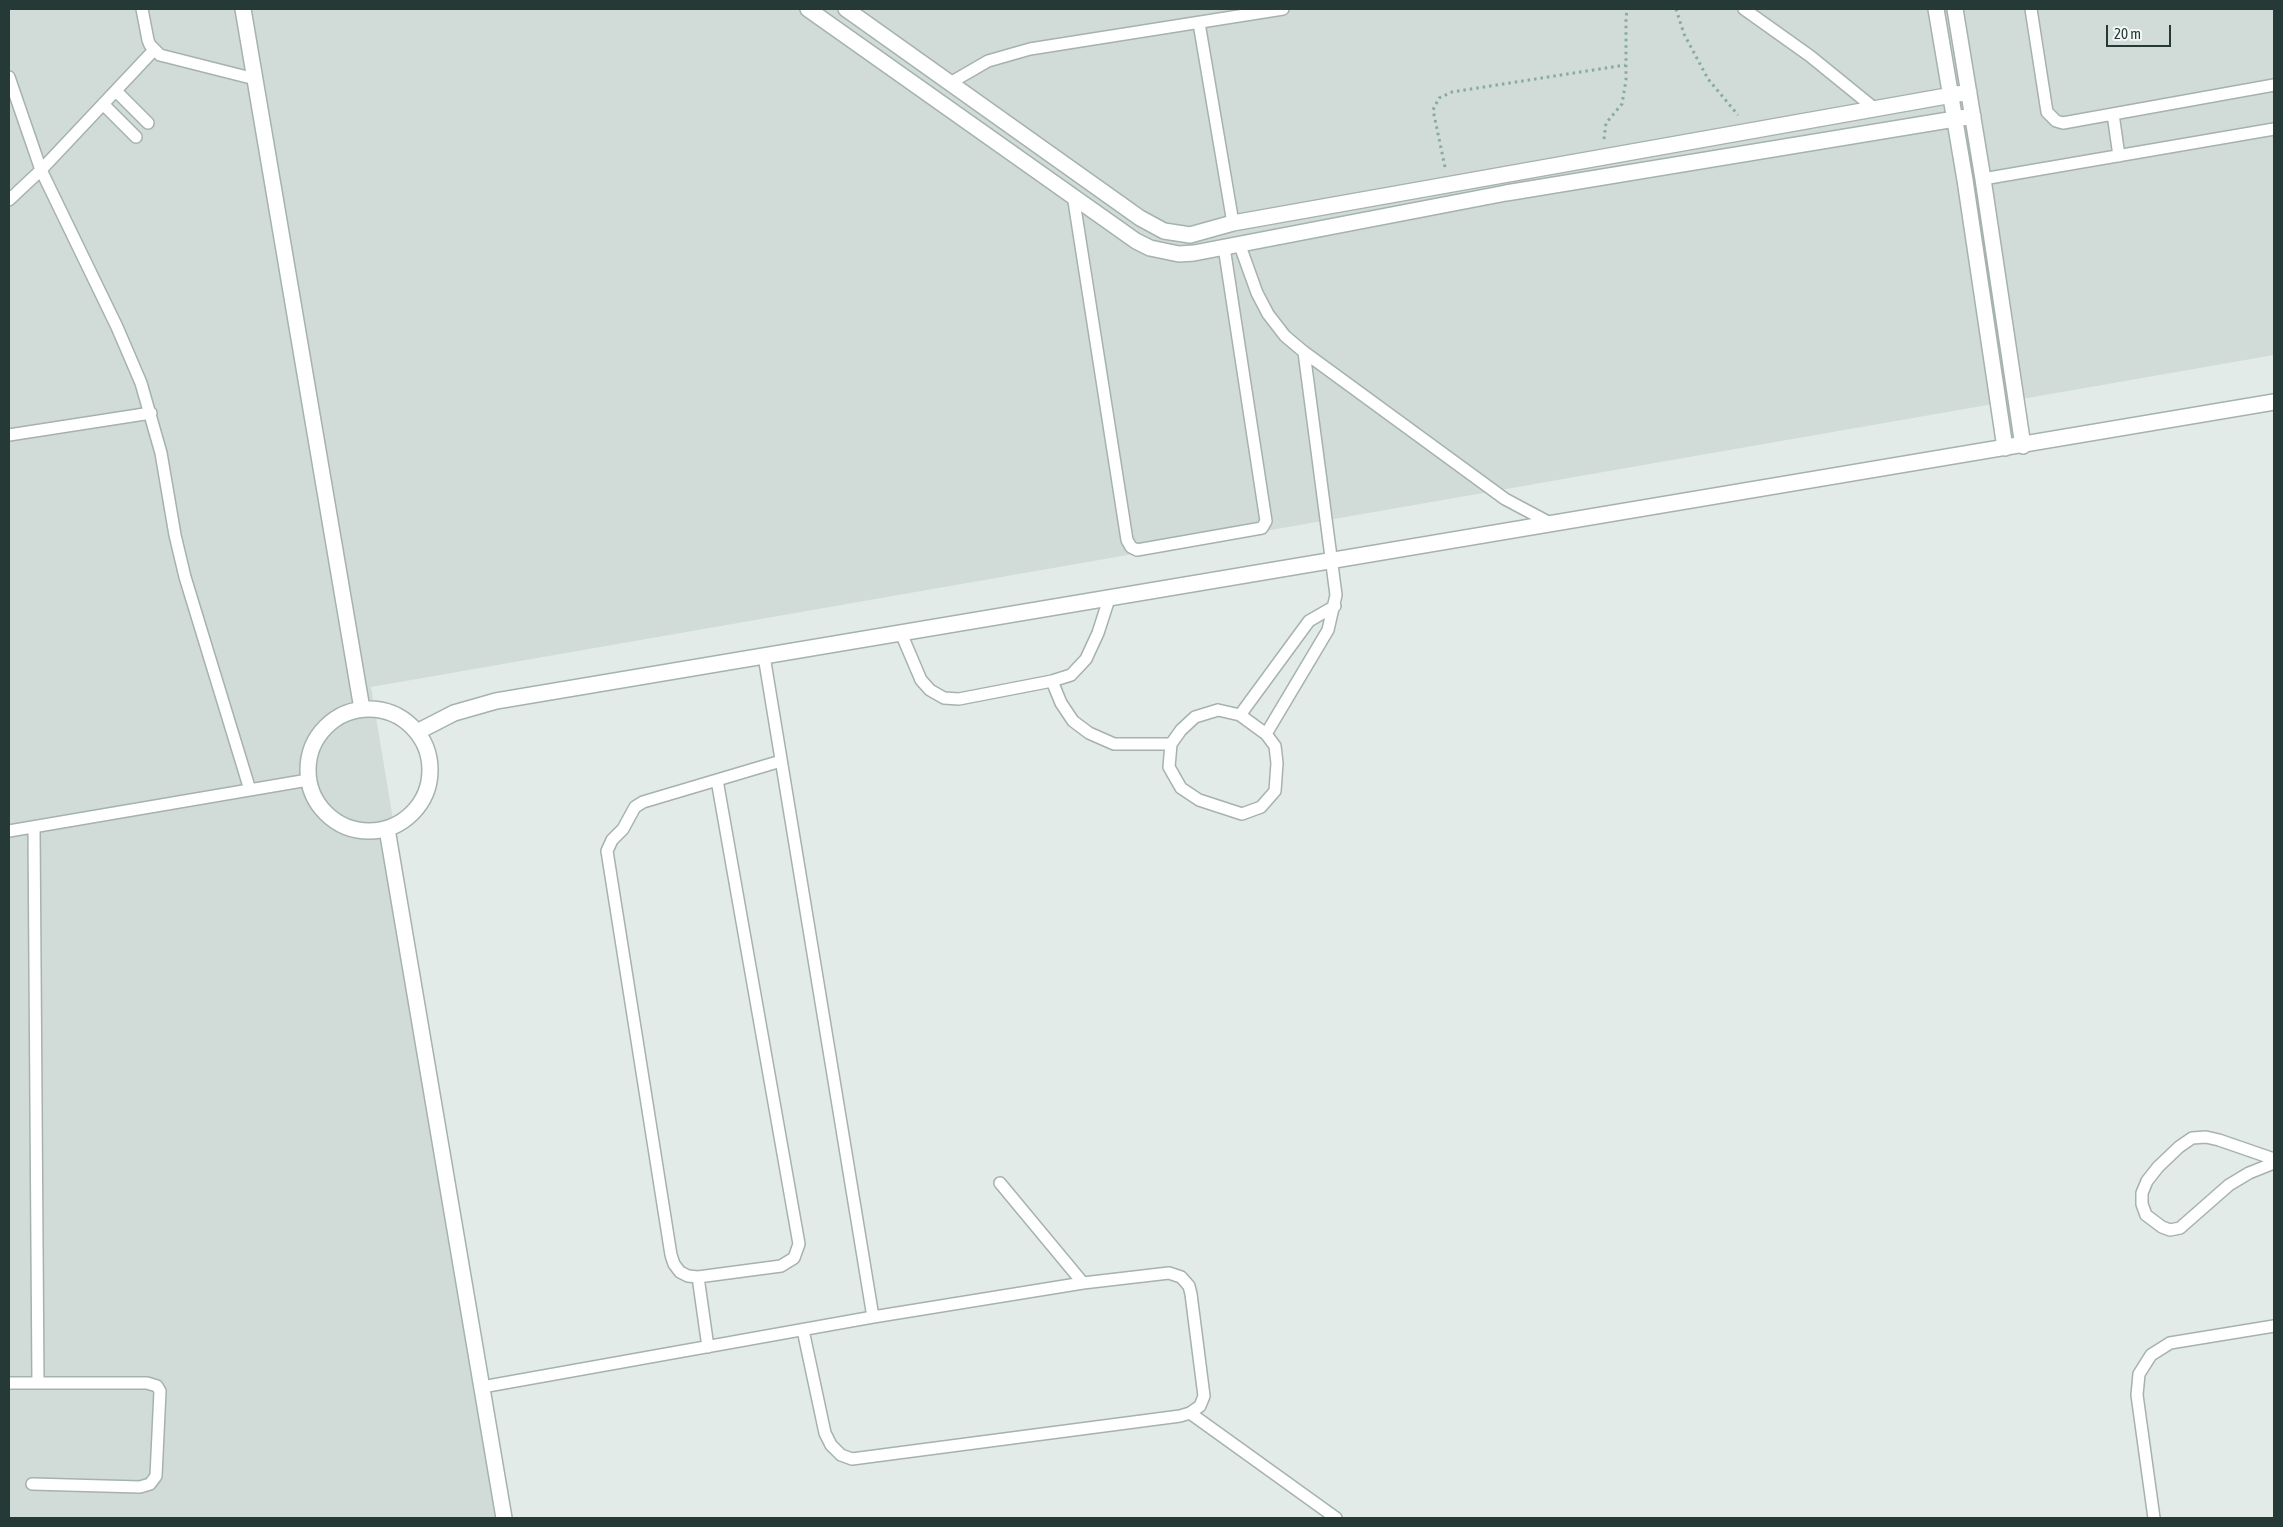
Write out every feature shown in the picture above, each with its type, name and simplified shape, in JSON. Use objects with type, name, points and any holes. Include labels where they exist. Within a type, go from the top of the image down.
[{"type":"street","points":[[243,9],[362,709]]},
{"type":"street","points":[[808,9],[1150,248],[1179,254],[1506,193],[1972,116]]},
{"type":"street","points":[[844,34],[847,9],[1151,225],[1164,231],[1190,236],[1233,223],[1969,92]]},
{"type":"street","points":[[1936,9],[1965,180],[2005,448]]},
{"type":"street","points":[[1955,9],[1983,179],[2023,446]]},
{"type":"street","points":[[943,104],[950,83]]},
{"type":"street","points":[[1874,108],[1878,132]]},
{"type":"street","points":[[1965,180],[1983,179]]},
{"type":"street","points":[[1231,245],[1233,223]]},
{"type":"street","points":[[417,732],[454,713],[496,701],[2023,446],[2274,402]]},
{"type":"street","points":[[362,709],[383,710],[402,718],[417,732],[427,750],[430,770],[427,790],[418,808],[403,822],[387,829],[364,832],[344,827],[327,816],[314,799],[308,780],[308,760],[311,750],[326,725],[343,714],[362,709]]},
{"type":"street","points":[[387,829],[504,1518]]},
{"type":"lane","points":[[142,9],[148,40],[154,50],[167,58],[255,78]]},
{"type":"lane","points":[[950,83],[988,61],[1009,54],[1283,9]]},
{"type":"lane","points":[[1744,9],[1810,56],[1874,108]]},
{"type":"lane","points":[[2031,9],[2046,106],[2051,118],[2063,123],[2274,85]]},
{"type":"lane","points":[[1199,23],[1233,223]]},
{"type":"lane","points":[[9,200],[41,170],[154,50]]},
{"type":"lane","points":[[9,77],[41,170],[130,355],[151,413],[185,577],[250,790]]},
{"type":"lane","points":[[116,91],[148,124]]},
{"type":"lane","points":[[103,104],[136,137]]},
{"type":"lane","points":[[2113,114],[2119,156]]},
{"type":"lane","points":[[1983,179],[2274,129]]},
{"type":"lane","points":[[1074,195],[1127,540],[1131,547],[1137,550],[1262,528],[1266,522],[1231,245]]},
{"type":"lane","points":[[1231,245],[1268,314],[1285,336],[1304,352],[1505,499],[1552,524]]},
{"type":"lane","points":[[1266,734],[1324,637],[1335,606],[1333,561],[1304,352]]},
{"type":"lane","points":[[9,435],[151,413]]},
{"type":"lane","points":[[901,633],[921,680],[930,690],[944,698],[959,699],[1052,681],[1071,675],[1086,659],[1098,633],[1108,599]]},
{"type":"lane","points":[[1240,716],[1309,620],[1335,606]]},
{"type":"lane","points":[[764,656],[873,1317]]},
{"type":"lane","points":[[1052,681],[1061,703],[1073,721],[1089,733],[1114,744],[1171,744]]},
{"type":"lane","points":[[1218,710],[1240,716],[1266,734],[1275,746],[1277,763],[1275,791],[1260,807],[1242,814],[1199,800],[1181,788],[1169,767],[1171,744],[1181,730],[1195,717],[1218,710]]},
{"type":"lane","points":[[717,780],[800,1244],[794,1258],[781,1266],[698,1277],[688,1276],[680,1272],[674,1264],[671,1255],[607,851],[612,840],[623,829],[636,807],[643,802],[717,780],[782,761]]},
{"type":"lane","points":[[9,831],[308,780]]},
{"type":"lane","points":[[34,827],[38,1383]]},
{"type":"lane","points":[[2206,1137],[2219,1140],[2274,1161],[2228,1185],[2180,1228],[2170,1230],[2162,1227],[2146,1215],[2142,1204],[2142,1193],[2147,1181],[2158,1167],[2179,1147],[2192,1138],[2206,1137]]},
{"type":"lane","points":[[1000,1182],[1084,1283]]},
{"type":"lane","points":[[482,1387],[873,1317],[1084,1283],[1170,1273],[1181,1277],[1189,1286],[1204,1396],[1200,1406],[1190,1413],[852,1459],[841,1455],[830,1445],[825,1433],[803,1330]]},
{"type":"lane","points":[[698,1277],[708,1347]]},
{"type":"lane","points":[[2154,1518],[2137,1395],[2139,1374],[2150,1356],[2170,1343],[2274,1326]]},
{"type":"lane","points":[[9,1383],[147,1383],[157,1386],[160,1391],[156,1476],[150,1484],[140,1487],[32,1484]]},
{"type":"lane","points":[[1190,1413],[1336,1518]]},
{"type":"path","points":[[1602,157],[1606,123],[1622,104],[1626,80],[1626,16],[1628,9]]},
{"type":"path","points":[[1676,9],[1684,34],[1708,79],[1751,130]]},
{"type":"path","points":[[1448,185],[1433,110],[1439,98],[1452,92],[1625,65]]},
{"type":"shaded area","points":[[9,9],[2274,9],[2274,355],[371,687],[509,1518],[9,1518]]}]
